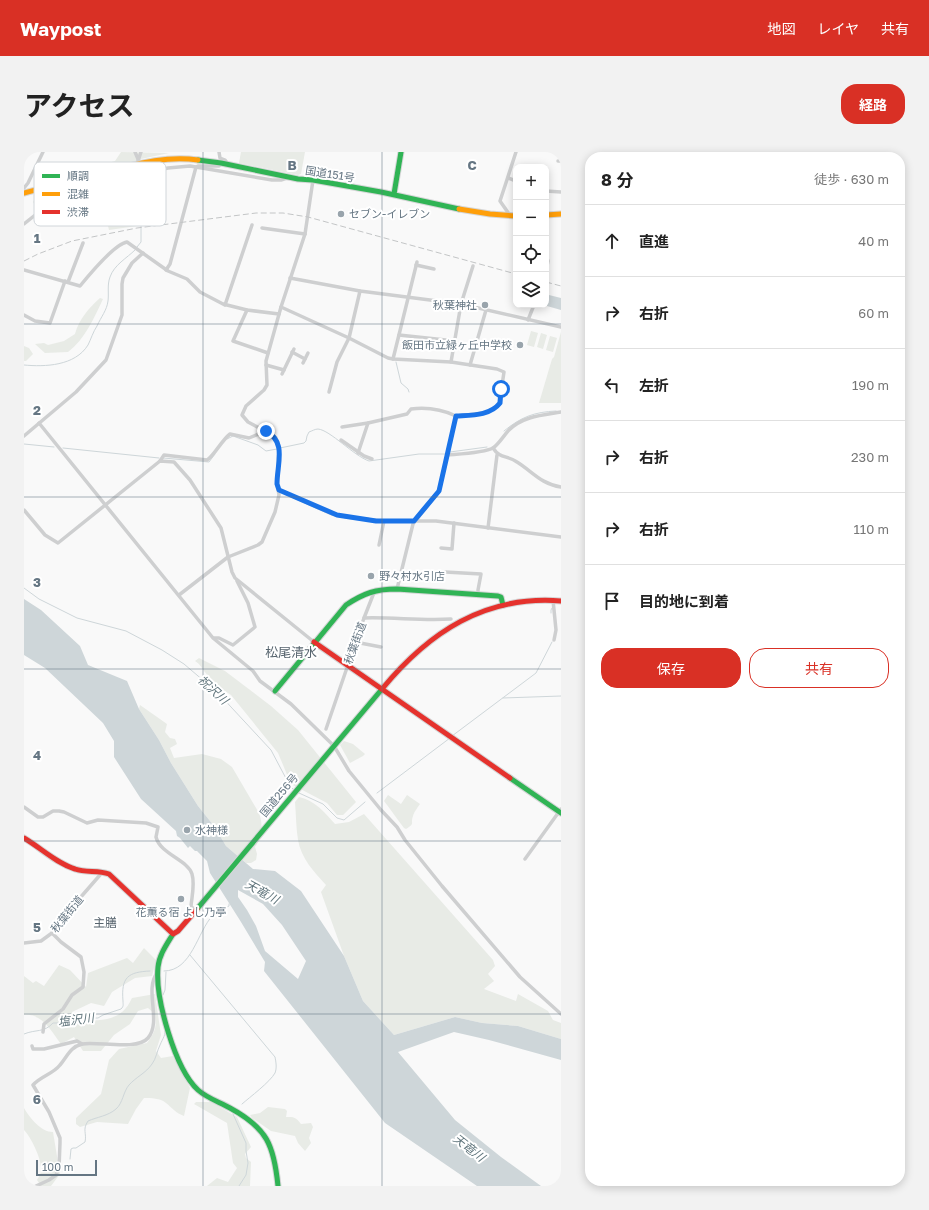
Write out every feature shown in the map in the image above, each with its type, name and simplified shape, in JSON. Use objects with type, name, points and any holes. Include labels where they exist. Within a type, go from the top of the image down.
[{"type":"main road","points":[[394,194],[401,152]]},
{"type":"main road","name":"国道151号","points":[[137,162],[184,158],[221,163],[288,177],[394,194],[450,207],[490,214],[513,216]]},
{"type":"main road","name":"国道151号","points":[[24,193],[34,190]]},
{"type":"main road","points":[[549,215],[561,214]]},
{"type":"main road","points":[[275,691],[346,605],[361,595],[375,590],[397,589],[501,597],[503,605]]},
{"type":"main road","name":"国道256号","points":[[157,972],[163,950],[173,934],[195,911],[406,662],[436,636],[477,614],[503,605],[524,601],[556,602]]},
{"type":"main road","points":[[314,642],[560,811]]},
{"type":"main road","points":[[24,838],[72,868],[86,871],[101,871],[109,874],[173,934]]},
{"type":"main road","points":[[157,972],[160,999],[167,1026],[172,1042],[192,1084],[204,1094],[235,1110],[258,1126],[273,1150],[277,1167],[278,1186]]},
{"type":"street","points":[[38,162],[43,152]]},
{"type":"street","points":[[135,152],[137,162]]},
{"type":"street","points":[[137,162],[141,152]]},
{"type":"street","points":[[219,152],[220,158],[225,160],[228,164]]},
{"type":"street","points":[[509,215],[500,201],[516,152]]},
{"type":"street","points":[[196,168],[198,166],[219,166],[221,163]]},
{"type":"street","points":[[166,169],[176,166],[281,180],[288,177]]},
{"type":"street","points":[[166,270],[170,264],[196,168]]},
{"type":"street","points":[[252,169],[252,177]]},
{"type":"street","points":[[24,188],[34,171]]},
{"type":"street","points":[[508,178],[513,180]]},
{"type":"street","points":[[179,595],[228,557],[262,542],[275,512],[279,495],[277,484],[279,448],[276,438],[248,422],[242,415],[246,406],[264,390],[267,385],[266,365],[268,353],[308,223],[313,180]]},
{"type":"street","points":[[549,191],[561,192]]},
{"type":"street","points":[[24,224],[34,216]]},
{"type":"street","points":[[225,305],[252,225]]},
{"type":"street","points":[[262,228],[305,234]]},
{"type":"street","points":[[24,270],[80,286],[96,267],[118,246],[127,242],[166,270],[187,279],[200,292],[225,305],[246,310],[279,314]]},
{"type":"street","points":[[24,314],[35,321],[50,323],[83,243]]},
{"type":"street","points":[[24,436],[76,392],[106,360],[122,315],[123,278],[142,252]]},
{"type":"street","points":[[393,359],[417,264],[434,269]]},
{"type":"street","points":[[451,362],[461,304],[473,266]]},
{"type":"street","points":[[290,278],[360,291],[461,304],[561,327]]},
{"type":"street","points":[[329,392],[337,362],[349,338],[360,291]]},
{"type":"street","points":[[281,307],[393,359],[451,362],[497,369],[504,372],[501,389],[501,401],[499,405],[485,413],[456,416],[437,408],[415,408],[411,409],[407,414],[342,427]]},
{"type":"street","points":[[528,320],[533,308]]},
{"type":"street","points":[[246,310],[233,341],[268,353]]},
{"type":"street","points":[[470,365],[486,310]]},
{"type":"street","points":[[399,335],[455,341]]},
{"type":"street","points":[[266,365],[283,372],[293,351],[304,361],[308,353]]},
{"type":"street","points":[[447,455],[482,451],[493,448],[510,428],[517,423],[532,417],[561,412]]},
{"type":"street","points":[[397,589],[414,521],[439,491],[456,416]]},
{"type":"street","points":[[39,423],[214,638],[253,672],[260,681],[291,704],[333,747],[349,771],[397,827],[405,840],[447,892],[520,977],[561,1014]]},
{"type":"street","points":[[358,453],[368,423]]},
{"type":"street","points":[[24,510],[45,535],[58,543],[106,506],[164,455],[207,460],[230,434],[249,438],[266,431]]},
{"type":"street","points":[[341,440],[358,453],[372,459]]},
{"type":"street","points":[[488,528],[497,455],[493,448]]},
{"type":"street","points":[[497,455],[515,461],[543,481],[561,487]]},
{"type":"street","points":[[161,459],[174,462],[190,480],[221,528],[235,578],[248,603],[255,626],[233,645],[219,638],[214,638]]},
{"type":"street","points":[[279,490],[337,515],[384,521],[436,521],[561,537]]},
{"type":"street","points":[[379,546],[384,521]]},
{"type":"street","points":[[441,548],[452,550],[454,524]]},
{"type":"street","points":[[445,572],[481,574],[478,595]]},
{"type":"street","points":[[235,578],[314,642]]},
{"type":"street","points":[[364,618],[375,590]]},
{"type":"street","points":[[554,640],[556,630],[554,610],[556,602]]},
{"type":"street","name":"秋葉街道","points":[[326,729],[364,618],[394,617],[427,621],[451,619]]},
{"type":"street","points":[[355,642],[381,647]]},
{"type":"street","points":[[24,807],[38,817],[53,811],[59,811],[88,823],[98,820],[146,823],[158,827],[156,837],[157,841],[166,851],[190,870],[193,880],[191,906],[195,911]]},
{"type":"street","points":[[525,859],[560,811]]},
{"type":"street","name":"秋葉街道","points":[[24,943],[42,941],[52,933],[100,875],[101,871]]},
{"type":"street","points":[[43,1032],[44,1024],[63,1009],[74,992],[83,986],[85,979],[81,958],[52,933]]},
{"type":"street","points":[[36,1186],[56,1175],[59,1168],[60,1138],[49,1112],[33,1085],[36,1081],[61,1065],[73,1048],[82,1044],[118,1045],[139,1043],[148,1038],[152,1027],[152,996],[154,976],[157,972]]},
{"type":"street","points":[[32,1046],[33,1049],[37,1050],[62,1046],[77,1041],[82,1044]]},
{"type":"shaded area","points":[[121,152],[169,153],[141,159],[140,162],[112,162],[115,161]]},
{"type":"shaded area","points":[[241,152],[305,152],[301,174],[298,175],[239,163]]},
{"type":"shaded area","points":[[108,226],[137,226],[109,230]]},
{"type":"shaded area","points":[[100,298],[103,299],[84,335],[68,352],[45,353],[35,344],[44,343],[48,345],[64,341],[75,334],[79,323],[85,314]]},
{"type":"shaded area","points":[[531,331],[538,333],[534,347],[527,345]]},
{"type":"shaded area","points":[[561,332],[561,403],[539,403],[552,359],[554,357]]},
{"type":"shaded area","points":[[541,333],[547,335],[543,349],[537,347]]},
{"type":"shaded area","points":[[550,336],[557,338],[553,352],[546,350]]},
{"type":"shaded area","points":[[24,346],[29,348],[33,354],[26,361],[24,361]]},
{"type":"shaded area","points":[[199,658],[225,671],[271,706],[298,730],[356,802],[343,815],[337,815],[327,803],[291,784],[278,753],[231,695],[213,681],[195,661]]},
{"type":"shaded area","points":[[140,705],[167,724],[165,732],[170,738],[175,739],[177,744],[170,748],[174,758],[202,754],[221,759],[232,767],[259,813],[262,830],[260,839],[255,847],[257,854],[256,860],[251,863],[246,863],[226,846],[214,826],[198,806],[171,763],[159,740],[139,709]]},
{"type":"shaded area","points":[[344,741],[353,744],[365,754],[350,763],[340,745]]},
{"type":"shaded area","points":[[388,795],[401,804],[407,795],[420,804],[412,819],[412,824],[406,829],[384,801]]},
{"type":"shaded area","points":[[299,797],[315,804],[335,824],[349,822],[364,814],[493,960],[495,966],[488,974],[494,981],[484,989],[516,1001],[518,994],[548,1011],[553,1020],[561,1023],[561,1039],[518,1026],[482,1023],[455,1017],[394,1035],[363,1001],[344,956],[321,892],[326,885],[313,870],[302,853],[297,835],[295,802]]},
{"type":"shaded area","points":[[144,948],[156,960],[152,976],[135,978],[112,992],[104,1006],[91,1003],[72,1012],[76,1021],[101,1020],[116,1016],[122,1012],[132,998],[155,994],[161,1035],[156,1051],[161,1058],[173,1056],[190,1088],[184,1116],[176,1112],[161,1100],[144,1098],[128,1124],[97,1122],[80,1127],[76,1124],[76,1118],[101,1094],[109,1060],[119,1049],[147,1043],[155,1029],[155,1014],[148,1008],[138,1011],[130,1024],[114,1035],[101,1051],[83,1051],[74,1037],[61,1044],[46,1024],[41,1020],[30,1015],[24,1015],[24,976],[33,983],[36,981],[44,986],[59,965],[70,970],[86,987],[88,973],[127,958],[133,963]]},
{"type":"shaded area","points":[[196,1102],[211,1102],[237,1117],[251,1147],[245,1154],[246,1158],[251,1162],[250,1186],[207,1186],[217,1178],[228,1182],[237,1168],[233,1163],[227,1123],[194,1104]]},
{"type":"shaded area","points":[[268,1107],[285,1109],[287,1111],[286,1117],[295,1118],[301,1124],[311,1123],[313,1127],[309,1138],[311,1143],[305,1151],[298,1143],[295,1136],[271,1131],[250,1115],[260,1113]]},
{"type":"shaded area","points":[[24,1108],[29,1116],[40,1127],[44,1130],[53,1132],[60,1174],[51,1186],[41,1186],[37,1180],[41,1171],[41,1164],[30,1137],[24,1130]]},
{"type":"water","points":[[549,295],[561,298],[561,310],[549,307]]},
{"type":"water","name":"天竜川","points":[[24,599],[41,610],[80,646],[88,665],[127,681],[139,709],[159,740],[171,763],[198,806],[214,826],[226,846],[253,869],[275,871],[301,891],[344,956],[363,1001],[394,1035],[455,1017],[482,1023],[518,1026],[561,1039],[561,1060],[454,1032],[398,1052],[455,1120],[501,1157],[541,1186],[477,1186],[385,1123],[264,971],[265,962],[210,873],[207,861],[190,846],[188,848],[177,836],[176,831],[141,799],[114,757],[114,741],[103,723],[45,668],[24,655]],"holes":[[[238,890],[263,904],[282,925],[306,961],[298,979],[265,951],[256,926],[238,897]]]},
{"type":"waterway","points":[[137,247],[141,242],[141,226]]},
{"type":"waterway","points":[[24,365],[41,366],[59,364],[68,361],[82,352],[88,345],[104,314],[108,301],[110,277],[114,269],[135,250]]},
{"type":"waterway","points":[[396,362],[401,383],[408,389],[409,392]]},
{"type":"waterway","points":[[504,431],[516,422],[528,416],[556,411]]},
{"type":"waterway","points":[[280,448],[304,443],[309,432],[318,429],[323,430],[356,454],[369,461],[419,454],[445,454]]},
{"type":"waterway","points":[[227,439],[233,436],[258,445],[266,451],[277,449]]},
{"type":"waterway","points":[[24,444],[54,447]]},
{"type":"waterway","points":[[450,452],[487,447]]},
{"type":"waterway","points":[[63,448],[159,458]]},
{"type":"waterway","points":[[163,458],[209,462],[215,454]]},
{"type":"waterway","name":"祝沢川","points":[[24,588],[39,599],[77,618],[126,631],[162,650],[184,664],[218,693],[271,750],[293,789]]},
{"type":"waterway","name":"祝沢川","points":[[551,613],[552,608]]},
{"type":"waterway","name":"祝沢川","points":[[452,736],[536,673],[552,642]]},
{"type":"waterway","points":[[503,698],[561,696]]},
{"type":"waterway","name":"祝沢川","points":[[377,793],[450,738]]},
{"type":"waterway","name":"祝沢川","points":[[299,793],[323,804],[337,818],[344,820],[365,802]]},
{"type":"waterway","name":"塩沢川","points":[[164,971],[181,965],[188,958],[207,922],[213,915],[229,906],[229,904]]},
{"type":"waterway","points":[[190,955],[275,1057],[275,1073],[264,1085],[242,1104]]},
{"type":"waterway","name":"塩沢川","points":[[24,1034],[43,1030],[53,1023],[61,1023],[82,1018],[98,1018],[121,1009],[123,1007],[123,986],[128,977],[136,973],[150,971]]},
{"type":"waterway","points":[[163,995],[165,990],[166,972]]},
{"type":"waterway","points":[[70,1159],[71,1149],[76,1148],[85,1142],[85,1127],[88,1121],[106,1115],[116,1109],[129,1085],[147,1070],[155,1060],[165,1033],[165,1028]]},
{"type":"waterway","points":[[233,1114],[246,1143],[248,1163],[246,1175],[239,1186]]},
{"type":"railway","points":[[166,224],[256,213],[283,213],[308,217],[513,273]]},
{"type":"railway","points":[[24,261],[72,241],[153,226]]},
{"type":"railway","points":[[549,283],[561,286]]},
{"type":"traffic: fast","points":[[394,194],[401,152]]},
{"type":"traffic: fast","points":[[198,160],[221,163],[298,179],[313,180],[381,192],[459,209]]},
{"type":"traffic: fast","points":[[275,691],[346,605],[359,597],[376,591],[397,589],[498,596],[501,597],[503,605]]},
{"type":"traffic: fast","points":[[197,909],[382,689]]},
{"type":"traffic: fast","points":[[510,778],[561,813]]},
{"type":"traffic: fast","points":[[173,934],[160,958],[158,980],[163,1014],[174,1050],[190,1080],[198,1090],[209,1098],[243,1115],[260,1131],[271,1149],[278,1186]]},
{"type":"traffic: slow","points":[[149,162],[173,159],[198,160]]},
{"type":"traffic: slow","points":[[24,193],[34,190]]},
{"type":"traffic: slow","points":[[459,209],[513,216]]},
{"type":"traffic: slow","points":[[549,215],[561,214]]},
{"type":"traffic: jam","points":[[382,689],[419,650],[461,621],[483,611],[508,604],[533,601],[561,601]]},
{"type":"traffic: jam","points":[[314,642],[510,778]]},
{"type":"traffic: jam","points":[[24,838],[68,866],[83,871],[109,874],[173,934],[178,931],[197,909]]},
{"type":"place","name":"セブン-イレブン","points":[[341,214]]},
{"type":"place","name":"秋葉神社","points":[[485,305]]},
{"type":"place","name":"飯田市立緑ヶ丘中学校","points":[[520,345]]},
{"type":"place","name":"野々村水引店","points":[[371,576]]},
{"type":"place","name":"水神様","points":[[187,830]]},
{"type":"place","name":"花薫る宿 よし乃亭","points":[[181,899]]},
{"type":"district","name":"松尾清水","points":[[291,652]]},
{"type":"district","name":"主膳","points":[[105,923]]},
{"type":"route","points":[[266,431],[276,438],[279,446],[277,484],[279,490],[332,514],[376,521],[414,521],[439,491],[456,416],[472,415],[491,411],[499,405],[501,401],[501,389]]}]
